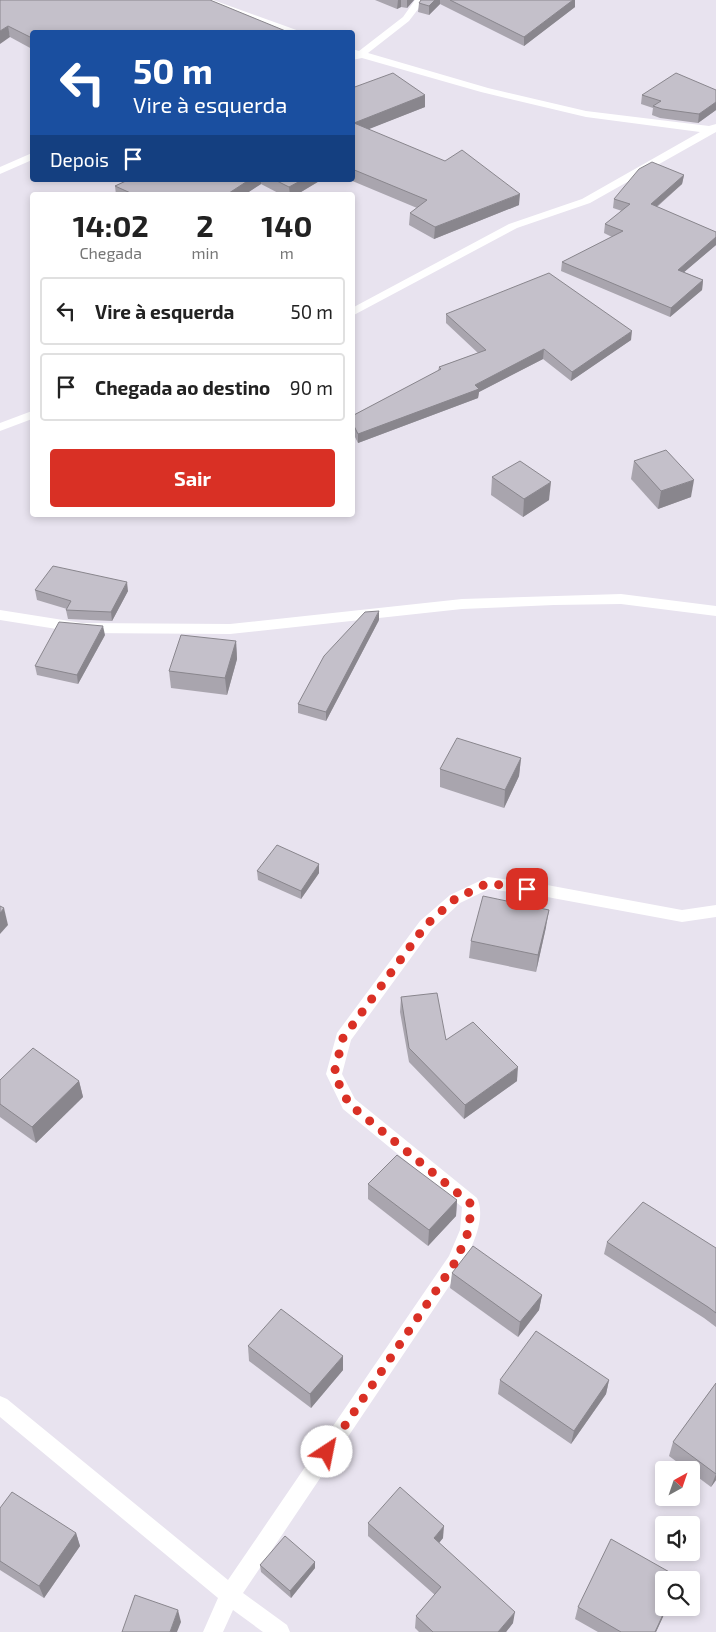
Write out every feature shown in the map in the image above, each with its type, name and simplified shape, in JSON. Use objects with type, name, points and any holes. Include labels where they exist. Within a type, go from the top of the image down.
[{"type":"street","points":[[203,0],[291,30]]},
{"type":"street","points":[[355,56],[406,19],[420,0]]},
{"type":"street","points":[[355,56],[586,114],[714,129]]},
{"type":"street","points":[[355,310],[513,226],[586,201],[714,129]]},
{"type":"street","points":[[0,171],[30,157]]},
{"type":"street","points":[[0,427],[30,416]]},
{"type":"street","points":[[0,615],[82,628],[230,629],[462,604],[554,600],[620,599],[716,611]]},
{"type":"street","points":[[213,1632],[230,1595],[456,1261],[469,1230],[471,1204],[349,1104],[334,1074],[343,1038],[426,925],[455,899],[488,883],[547,891],[682,916],[716,911]]},
{"type":"street","points":[[0,1405],[230,1595],[280,1632]]},
{"type":"building","points":[[0,0],[210,0],[283,30],[30,30],[30,37],[8,26],[0,31]]},
{"type":"building","points":[[421,0],[435,0],[429,6],[419,3]]},
{"type":"building","points":[[450,0],[573,0],[524,37]]},
{"type":"building","points":[[393,73],[425,95],[355,123],[355,87]]},
{"type":"building","points":[[676,73],[716,90],[716,102],[699,114],[653,106],[661,101],[642,95]]},
{"type":"building","points":[[355,123],[445,161],[462,150],[520,194],[435,227],[410,213],[427,200],[355,170]]},
{"type":"building","points":[[652,162],[684,175],[651,204],[716,232],[716,237],[678,270],[703,280],[671,308],[562,262],[623,231],[605,224],[630,204],[614,199],[639,169]]},
{"type":"building","points":[[124,182],[246,182],[231,192],[128,192],[115,186]]},
{"type":"building","points":[[279,182],[298,182],[289,187]]},
{"type":"building","points":[[549,273],[632,331],[572,372],[544,349],[475,385],[479,389],[358,434],[355,428],[355,414],[441,369],[439,367],[486,350],[446,314]]},
{"type":"building","points":[[666,450],[694,480],[661,491],[634,461]]},
{"type":"building","points":[[520,461],[551,482],[524,499],[492,477]]},
{"type":"building","points":[[53,566],[127,582],[111,612],[66,610],[71,601],[35,590]]},
{"type":"building","points":[[379,611],[326,712],[298,704],[324,656],[365,612]]},
{"type":"building","points":[[59,622],[103,626],[77,675],[35,666]]},
{"type":"building","points":[[181,635],[236,641],[225,678],[169,671]]},
{"type":"building","points":[[457,738],[521,758],[505,790],[440,769]]},
{"type":"building","points":[[277,845],[319,864],[301,891],[257,871]]},
{"type":"building","points":[[483,896],[549,910],[538,955],[471,941]]},
{"type":"building","points":[[437,993],[446,1040],[473,1022],[518,1067],[465,1105],[409,1048],[401,997]]},
{"type":"building","points":[[33,1048],[79,1081],[32,1127],[0,1104],[0,1080]]},
{"type":"building","points":[[397,1155],[457,1200],[429,1230],[368,1184]]},
{"type":"building","points":[[643,1202],[716,1248],[716,1313],[607,1242]]},
{"type":"building","points":[[473,1246],[542,1295],[520,1322],[452,1273]]},
{"type":"building","points":[[281,1309],[343,1356],[310,1394],[248,1346]]},
{"type":"building","points":[[536,1331],[609,1380],[574,1431],[500,1380]]},
{"type":"building","points":[[716,1383],[716,1474],[673,1442]]},
{"type":"building","points":[[400,1487],[444,1526],[434,1538],[515,1612],[498,1632],[433,1632],[416,1616],[441,1587],[368,1523]]},
{"type":"building","points":[[12,1492],[76,1533],[39,1586],[0,1561],[0,1508]]},
{"type":"building","points":[[285,1536],[315,1562],[290,1591],[260,1565]]},
{"type":"building","points":[[611,1539],[668,1571],[655,1571],[655,1616],[662,1616],[655,1632],[621,1632],[578,1607]]},
{"type":"building","points":[[135,1595],[178,1610],[170,1632],[122,1632]]},
{"type":"route","points":[[327,1452],[456,1261],[469,1230],[471,1204],[349,1104],[334,1074],[343,1038],[426,925],[455,899],[488,883],[527,889]]}]
